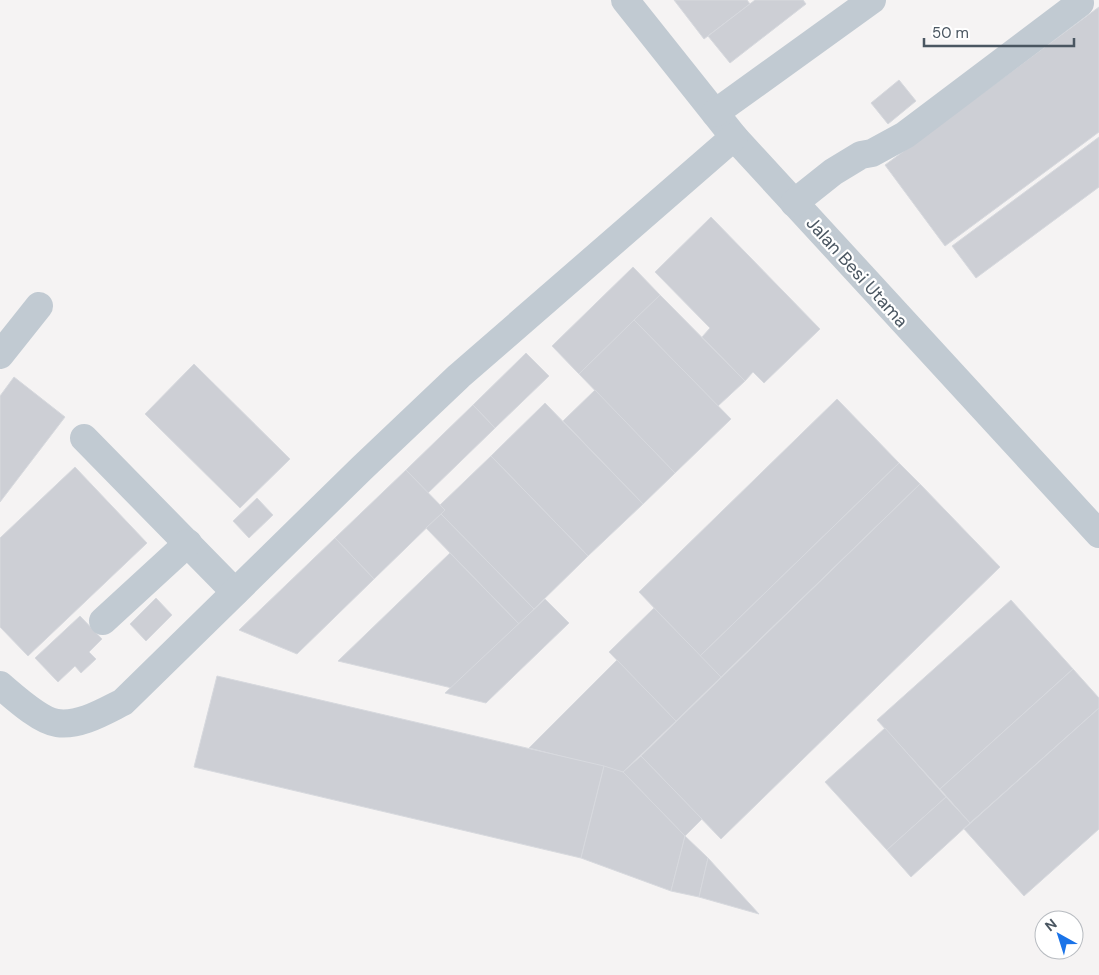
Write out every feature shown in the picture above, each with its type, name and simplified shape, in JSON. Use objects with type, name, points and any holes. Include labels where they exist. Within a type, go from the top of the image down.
[{"type":"street","name":"Jalan Besi Utama","points":[[625,0],[734,137],[1099,534]]},
{"type":"street","points":[[715,113],[872,0]]},
{"type":"street","points":[[794,203],[832,172],[861,155],[872,153],[905,135],[1080,3]]},
{"type":"street","points":[[0,685],[26,708],[57,723],[88,719],[123,702],[459,376],[734,137]]},
{"type":"street","points":[[0,355],[39,306]]},
{"type":"street","points":[[84,438],[236,592]]},
{"type":"street","points":[[103,621],[188,543]]},
{"type":"building","points":[[674,0],[747,0],[750,4],[704,39]]},
{"type":"building","points":[[755,0],[803,0],[806,4],[730,63],[708,36]]},
{"type":"building","points":[[1099,7],[1099,132],[945,246],[885,165]]},
{"type":"building","points":[[899,80],[916,101],[888,124],[871,103]]},
{"type":"building","points":[[1099,137],[1099,187],[976,278],[952,246]]},
{"type":"building","points":[[711,217],[820,329],[764,383],[753,372],[745,381],[702,337],[710,328],[655,272]]},
{"type":"building","points":[[633,267],[660,295],[579,374],[552,346]]},
{"type":"building","points":[[660,295],[745,381],[718,406],[634,320]]},
{"type":"building","points":[[634,320],[731,419],[675,473],[579,374]]},
{"type":"building","points":[[526,353],[549,376],[495,428],[473,405]]},
{"type":"building","points":[[194,364],[290,459],[240,508],[145,414]]},
{"type":"building","points":[[14,377],[65,417],[0,502],[0,396]]},
{"type":"building","points":[[595,390],[675,473],[643,504],[563,421]]},
{"type":"building","points":[[837,399],[899,463],[700,656],[639,592]]},
{"type":"building","points":[[545,403],[643,504],[588,556],[491,456]]},
{"type":"building","points":[[473,405],[495,428],[428,493],[406,470]]},
{"type":"building","points":[[491,456],[588,556],[534,609],[441,514],[445,510],[440,505]]},
{"type":"building","points":[[899,463],[920,484],[721,677],[700,656]]},
{"type":"building","points":[[75,467],[147,543],[28,656],[0,627],[0,538]]},
{"type":"building","points":[[406,470],[445,510],[374,579],[335,538]]},
{"type":"building","points":[[920,484],[1000,567],[721,839],[641,756]]},
{"type":"building","points":[[257,498],[273,515],[249,538],[233,521]]},
{"type":"building","points":[[441,514],[534,609],[519,624],[426,528]]},
{"type":"building","points":[[335,538],[374,579],[297,654],[239,630]]},
{"type":"building","points":[[450,553],[519,624],[452,688],[338,661]]},
{"type":"building","points":[[156,598],[172,615],[146,641],[130,624]]},
{"type":"building","points":[[545,599],[569,623],[486,703],[445,693]]},
{"type":"building","points":[[1011,600],[1073,669],[940,789],[877,720]]},
{"type":"building","points":[[654,608],[721,677],[676,721],[609,652]]},
{"type":"building","points":[[80,616],[102,639],[89,652],[96,659],[81,673],[75,666],[58,682],[35,658]]},
{"type":"building","points":[[617,660],[676,721],[623,772],[529,748]]},
{"type":"building","points":[[1073,669],[1099,698],[1099,708],[970,823],[940,789]]},
{"type":"building","points":[[217,676],[604,766],[581,858],[194,767]]},
{"type":"building","points":[[1099,708],[1099,829],[1024,896],[964,829]]},
{"type":"building","points":[[885,728],[946,797],[887,850],[825,782]]},
{"type":"building","points":[[641,756],[702,819],[685,836],[623,772]]},
{"type":"building","points":[[604,766],[623,772],[685,836],[671,891],[581,858]]},
{"type":"building","points":[[946,797],[970,823],[911,877],[887,850]]},
{"type":"building","points":[[685,836],[708,858],[699,897],[671,891]]},
{"type":"building","points":[[708,858],[759,914],[699,897]]}]
